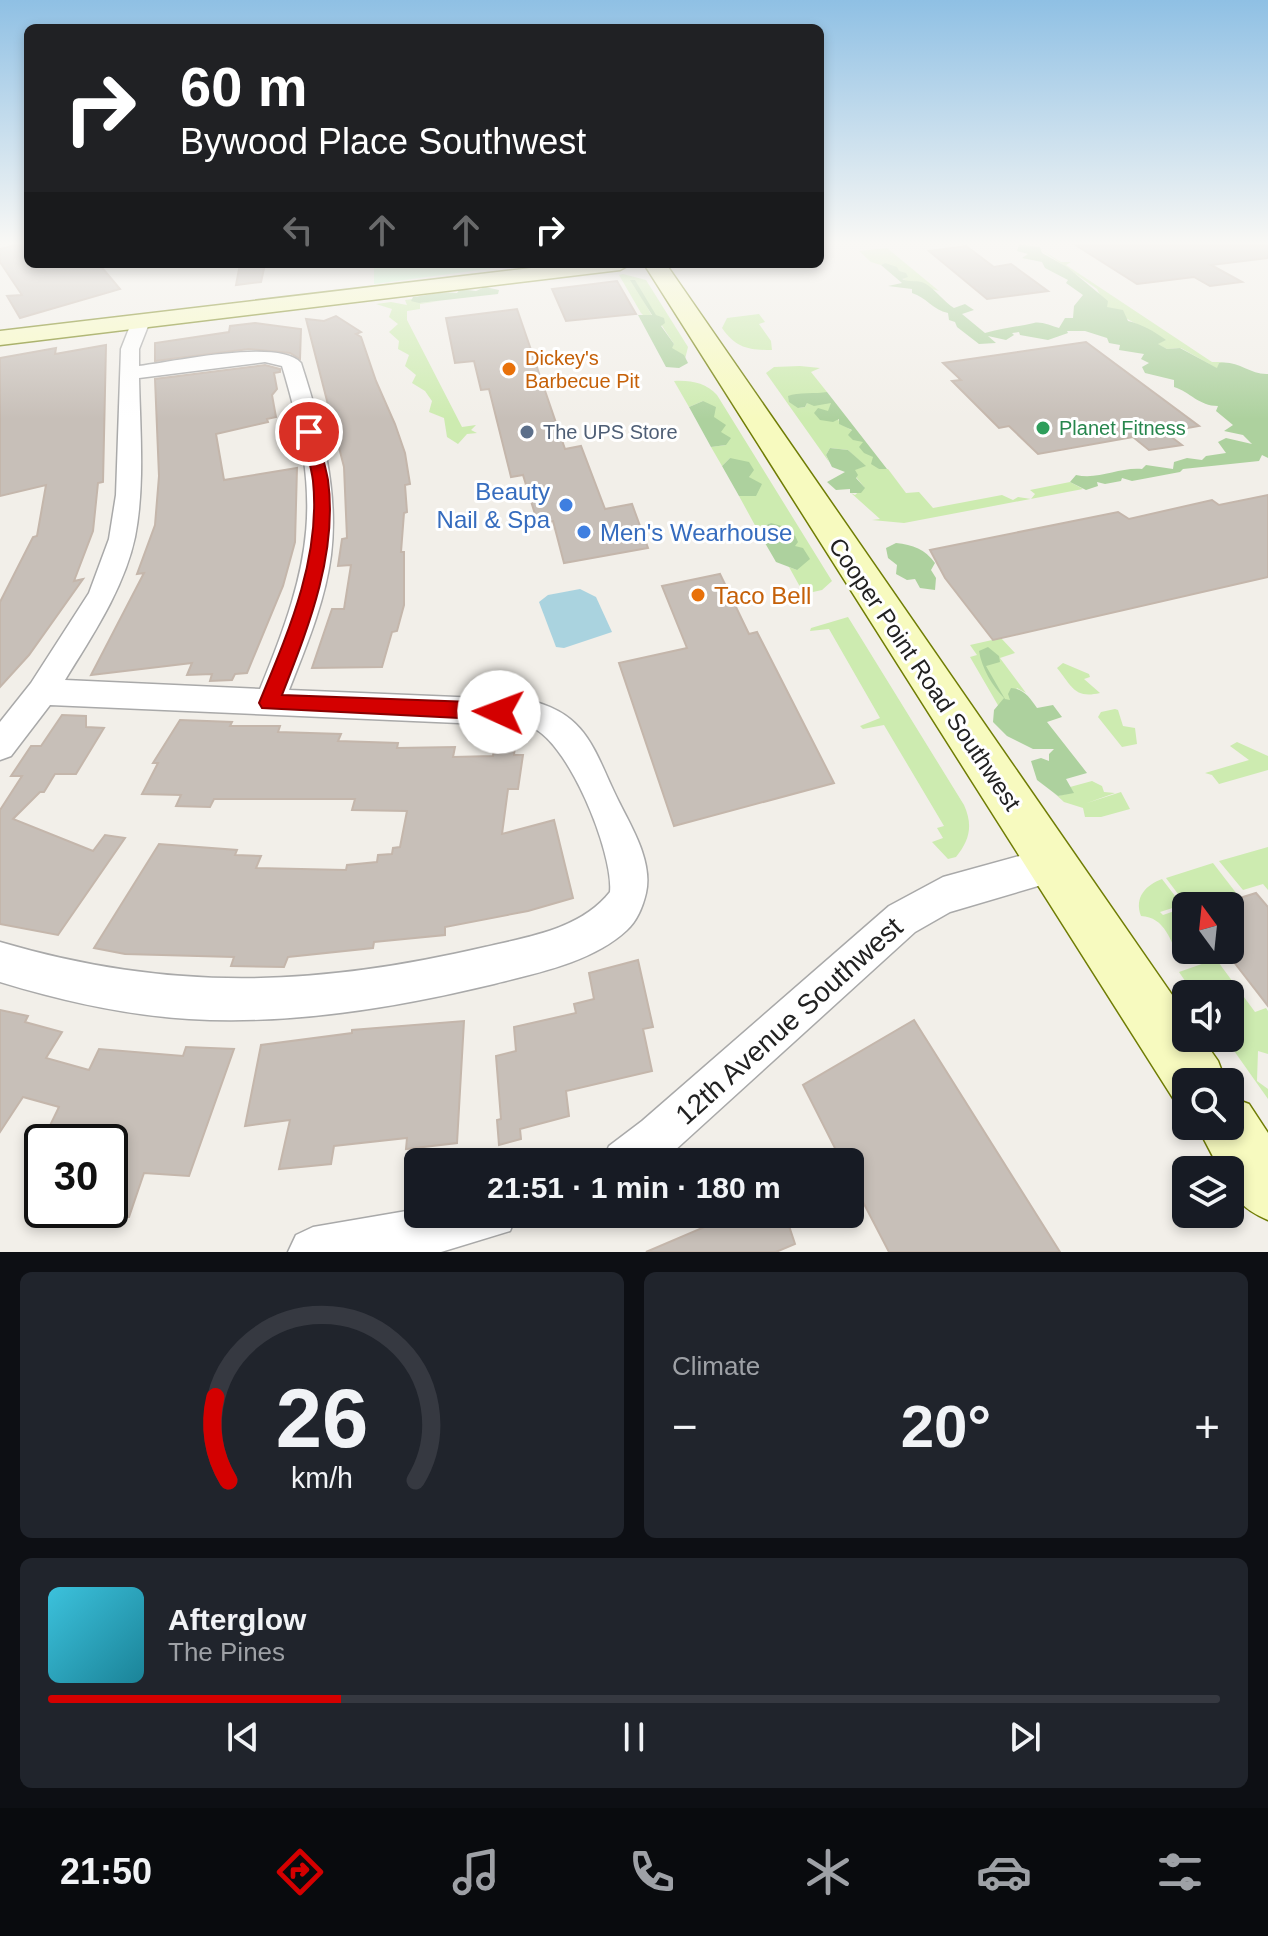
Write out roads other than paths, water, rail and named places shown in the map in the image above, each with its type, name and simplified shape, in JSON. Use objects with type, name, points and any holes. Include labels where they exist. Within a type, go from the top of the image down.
[{"type":"main road","points":[[0,338],[297,302]]},
{"type":"main road","name":"Cooper Point Road Southwest","points":[[680,302],[1188,1068]]},
{"type":"main road","points":[[1236,1140],[1268,1188]]},
{"type":"street","points":[[0,746],[42,692],[102,594],[122,539],[128,495],[130,349],[141,321]]},
{"type":"street","points":[[129,373],[265,356],[282,358],[291,363],[320,479],[321,516],[318,556],[309,592],[269,703]]},
{"type":"street","points":[[0,962],[82,985],[175,997],[284,1000],[376,989],[519,958],[565,944],[609,920],[623,906],[628,890],[628,866],[622,844],[568,736],[550,718],[528,713],[42,692]]},
{"type":"street","name":"12th Avenue Southwest","points":[[643,1148],[902,919],[943,896],[1052,865]]},
{"type":"street","points":[[313,1252],[441,1228]]},
{"type":"water","points":[[580,589],[596,597],[612,632],[564,648],[556,647],[539,602],[548,595]]},
{"type":"place","name":"Dickey's Barbecue Pit","points":[[509,369]]},
{"type":"place","name":"Planet Fitness","points":[[1043,428]]},
{"type":"place","name":"The UPS Store","points":[[527,432]]},
{"type":"place","name":"Beauty Nail & Spa","points":[[566,505]]},
{"type":"place","name":"Men's Wearhouse","points":[[584,532]]},
{"type":"place","name":"Taco Bell","points":[[698,595]]}]
